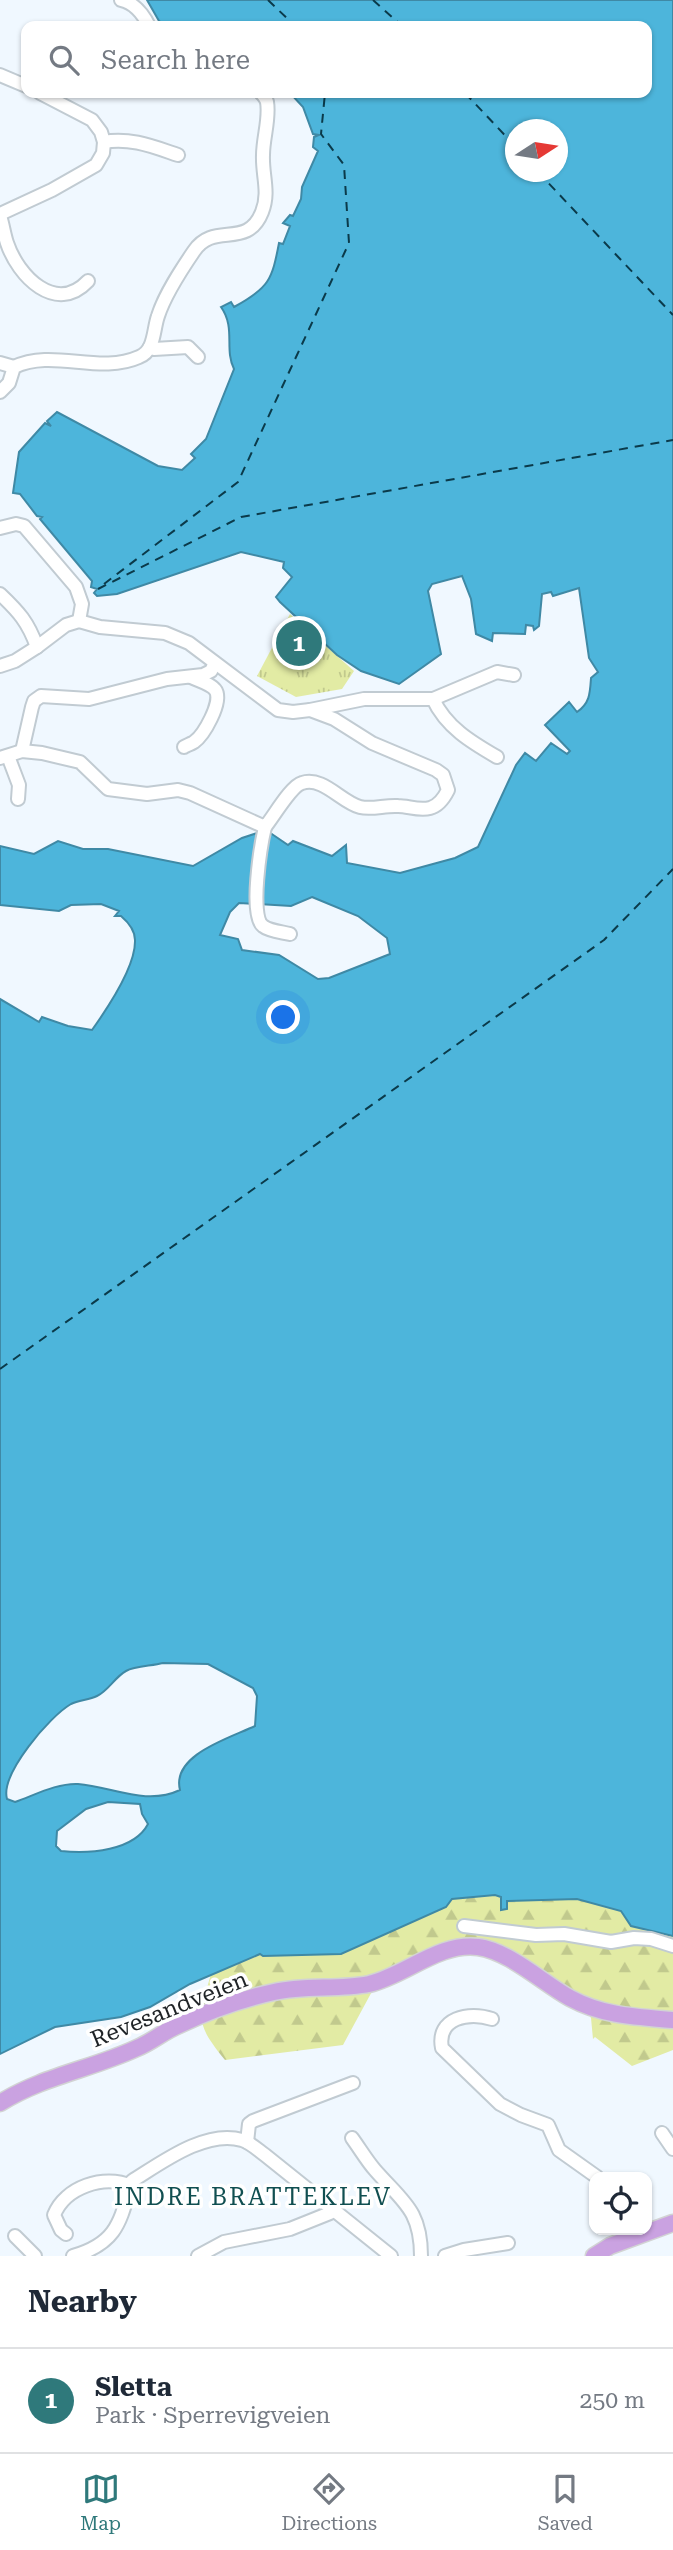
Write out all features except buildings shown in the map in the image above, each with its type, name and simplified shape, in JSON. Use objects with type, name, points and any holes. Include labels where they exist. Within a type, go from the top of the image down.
[{"type":"main road","name":"Revesandveien","points":[[0,2103],[46,2079],[139,2048],[177,2025],[248,1999],[295,1988],[367,1984],[443,1952],[465,1947],[485,1948],[504,1956],[589,2007],[614,2014],[673,2020]]},
{"type":"main road","points":[[652,2229],[673,2223]]},
{"type":"main road","points":[[594,2256],[632,2235]]},
{"type":"street","points":[[121,0],[141,11],[146,21]]},
{"type":"street","points":[[0,75],[21,84]]},
{"type":"street","points":[[50,98],[92,120],[101,132],[103,153],[96,165],[0,215],[7,244],[15,259],[41,288],[61,296],[74,293],[88,281]]},
{"type":"street","points":[[0,363],[14,367],[41,359],[89,364],[119,363],[146,354],[158,316],[201,241],[219,234],[242,234],[253,228],[262,214],[267,198],[262,158],[267,113],[264,98]]},
{"type":"street","points":[[104,142],[143,143],[178,155]]},
{"type":"street","points":[[150,347],[188,347],[198,357]]},
{"type":"street","points":[[0,392],[9,383],[14,367]]},
{"type":"street","points":[[0,528],[16,524],[24,526],[76,587],[82,604],[79,621]]},
{"type":"street","points":[[0,594],[22,614],[37,647]]},
{"type":"street","points":[[0,666],[15,661],[66,625],[79,621],[100,627],[165,633],[189,643],[278,709],[293,712],[364,699],[433,699],[497,672],[514,675]]},
{"type":"street","points":[[22,751],[34,701],[41,696],[89,699],[188,676],[203,675],[211,671],[215,663]]},
{"type":"street","points":[[184,747],[204,732],[217,705],[218,694],[214,688],[188,676]]},
{"type":"street","points":[[433,699],[439,711],[458,732],[497,757]]},
{"type":"street","points":[[290,934],[264,928],[258,921],[256,905],[265,827],[293,786],[305,781],[321,785],[358,807],[368,808],[432,808],[445,797],[448,790],[443,775],[436,770],[372,743],[334,719],[310,710]]},
{"type":"street","points":[[18,799],[19,785],[4,757],[22,751],[42,753],[80,762],[108,789],[147,794],[178,790],[265,827]]},
{"type":"street","points":[[464,1926],[536,1935],[564,1934],[611,1942],[634,1938],[650,1939],[673,1946]]},
{"type":"street","points":[[492,2019],[471,2015],[450,2021],[441,2034],[442,2048],[500,2104],[548,2126],[559,2150],[590,2172]]},
{"type":"street","points":[[247,2142],[249,2124],[253,2121],[353,2083]]},
{"type":"street","points":[[662,2133],[673,2149]]},
{"type":"street","points":[[73,2256],[85,2253],[112,2236],[132,2181],[192,2145],[226,2138],[247,2142],[391,2256]]},
{"type":"street","points":[[352,2138],[375,2170],[400,2194],[415,2215],[421,2256]]},
{"type":"street","points":[[66,2234],[54,2215],[73,2193],[93,2183],[109,2182],[131,2186]]},
{"type":"street","points":[[198,2256],[224,2242],[303,2225],[330,2213],[333,2209]]},
{"type":"street","points":[[15,2236],[35,2256]]},
{"type":"street","points":[[446,2256],[464,2250],[508,2243]]},
{"type":"green space","points":[[290,614],[354,671],[342,689],[296,697],[257,676]]},
{"type":"green space","points":[[495,1895],[501,1897],[502,1910],[506,1901],[577,1899],[621,1911],[631,1926],[673,1936],[673,2050],[632,2066],[595,2037],[593,2039],[591,2018],[572,1989],[490,1946],[382,1973],[343,2045],[225,2060],[208,2037],[202,2011],[211,1974],[260,1954],[452,1899]]},
{"type":"water","points":[[147,0],[673,0],[673,1936],[631,1926],[621,1911],[577,1899],[507,1901],[507,1909],[501,1910],[501,1897],[495,1895],[452,1899],[446,1907],[341,1954],[260,1954],[190,1984],[150,2007],[121,2017],[55,2027],[0,2054],[0,999],[39,1022],[42,1017],[68,1026],[92,1030],[126,975],[135,940],[129,924],[121,916],[115,916],[119,911],[101,904],[71,905],[59,911],[0,905],[0,846],[34,854],[58,841],[83,849],[108,849],[193,866],[242,838],[266,830],[288,845],[293,841],[332,856],[346,845],[347,863],[400,873],[455,858],[478,847],[516,765],[525,753],[536,761],[551,743],[567,754],[570,751],[545,725],[569,702],[577,712],[585,705],[589,697],[591,678],[598,672],[589,658],[579,588],[553,596],[551,592],[542,594],[539,626],[534,630],[533,626],[526,625],[525,634],[493,633],[492,641],[476,634],[471,599],[462,576],[432,584],[428,591],[441,654],[399,684],[361,671],[337,655],[280,602],[276,597],[292,577],[283,568],[284,562],[241,552],[117,594],[97,596],[94,593],[97,589],[91,587],[92,581],[40,519],[42,517],[37,516],[20,494],[13,493],[19,452],[45,423],[51,426],[47,421],[57,412],[158,466],[182,470],[195,458],[191,454],[206,439],[234,369],[228,323],[221,307],[231,302],[234,307],[255,294],[267,282],[279,243],[283,244],[290,226],[283,223],[290,215],[293,216],[318,151],[313,147],[314,137],[319,135],[313,134],[303,107],[295,98],[652,98],[652,21],[159,21]],"holes":[[[312,897],[358,916],[387,938],[390,954],[329,978],[318,979],[279,955],[242,950],[238,939],[220,935],[230,912],[239,903],[291,906]],[[163,1663],[208,1664],[253,1688],[257,1696],[255,1726],[218,1742],[193,1758],[184,1767],[180,1790],[142,1796],[70,1784],[54,1787],[15,1802],[7,1799],[11,1775],[28,1747],[51,1720],[71,1704],[101,1694],[118,1677],[134,1668]],[[108,1802],[140,1804],[148,1824],[132,1840],[97,1851],[61,1851],[56,1846],[57,1831],[86,1809]]]},
{"type":"ferry route","points":[[268,0],[290,21]]},
{"type":"ferry route","points":[[373,0],[396,21]]},
{"type":"ferry route","points":[[104,584],[238,482],[349,243],[344,165],[321,134],[325,98]]},
{"type":"ferry route","points":[[470,98],[505,135]]},
{"type":"ferry route","points":[[547,182],[673,315]]},
{"type":"ferry route","points":[[98,589],[241,517],[673,440]]},
{"type":"ferry route","points":[[0,1369],[604,940],[673,869]]},
{"type":"place","name":"Sletta","points":[[299,643]]},
{"type":"district","name":"INDRE BRATTEKLEV","points":[[253,2197]]}]
